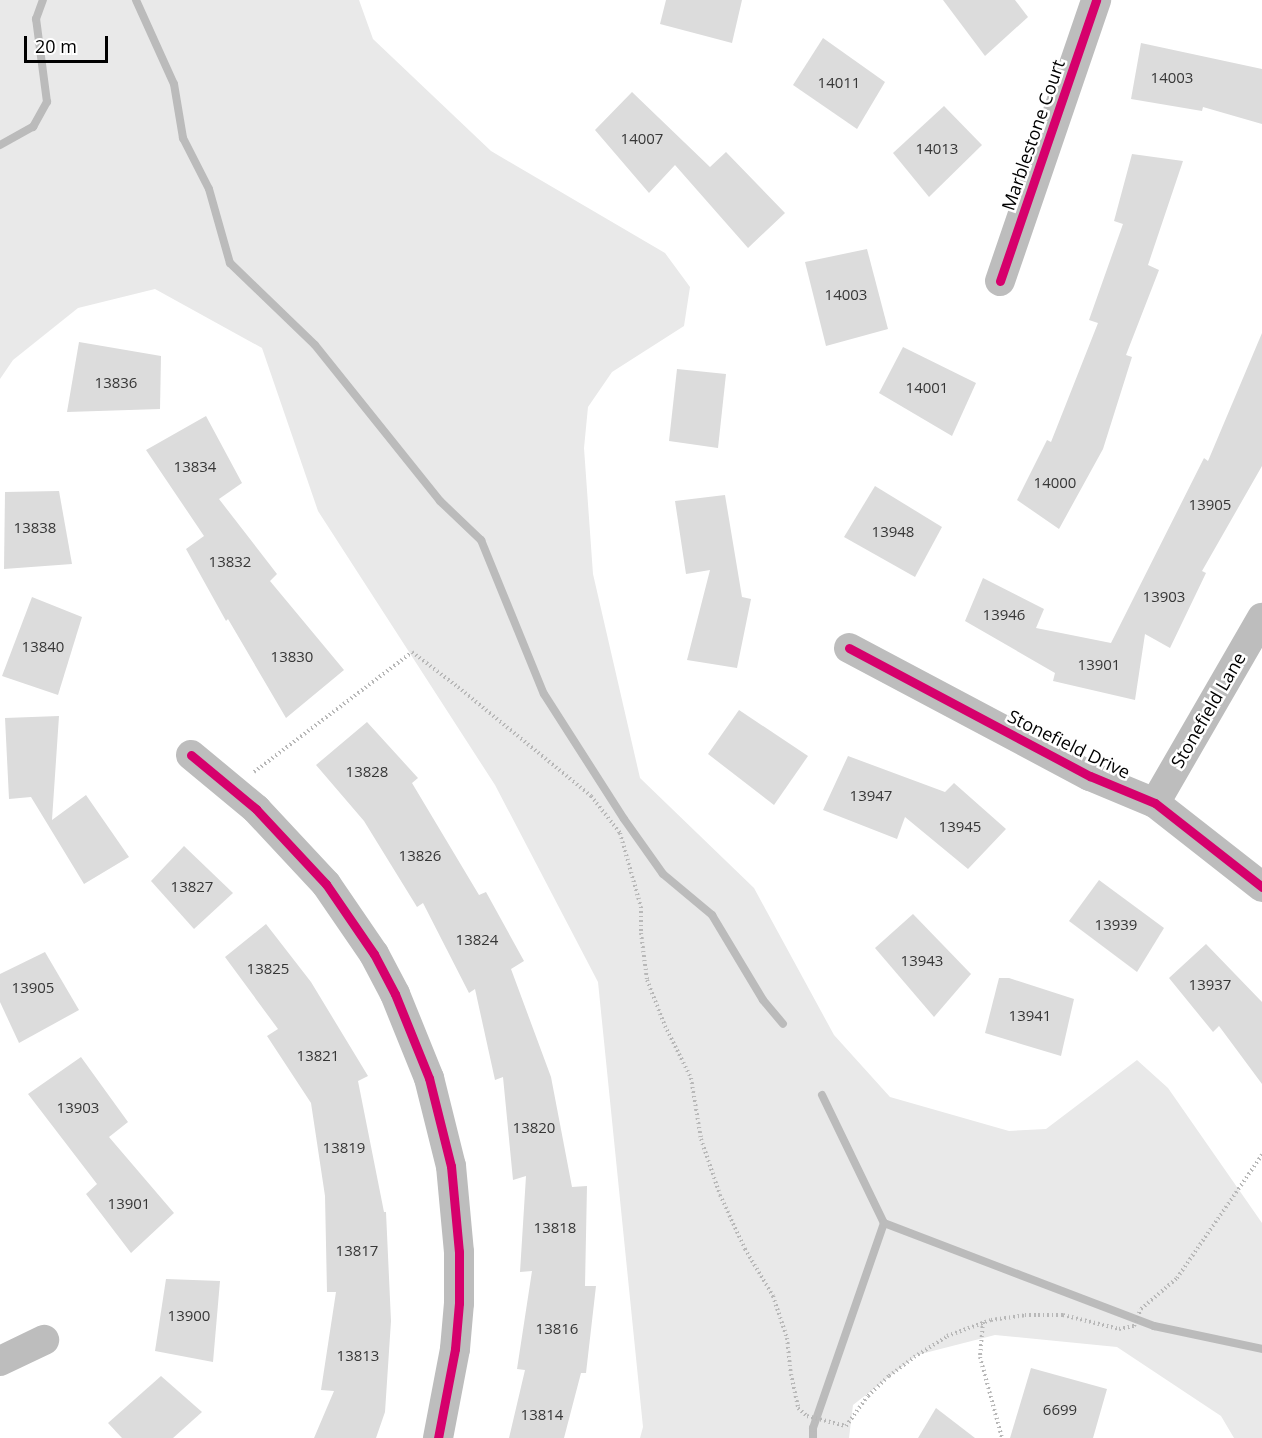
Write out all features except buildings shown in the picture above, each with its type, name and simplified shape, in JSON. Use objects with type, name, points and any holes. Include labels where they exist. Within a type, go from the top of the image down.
[{"type":"street","name":"Marblestone Court","points":[[1000,281],[1096,0]]},
{"type":"street","name":"Stonefield Lane","points":[[1155,803],[1262,618]]},
{"type":"street","name":"Stonefield Drive","points":[[849,648],[1090,776],[1155,803],[1262,887]]},
{"type":"street","points":[[190,755],[293,846],[326,884],[362,936],[395,994],[429,1078],[451,1166],[459,1252],[459,1303],[455,1349],[438,1438]]},
{"type":"street","points":[[0,1361],[44,1340]]},
{"type":"path","points":[[230,788],[412,652],[476,700],[591,796],[620,833],[641,907],[641,933],[648,980],[664,1026],[691,1078],[700,1139],[720,1195],[745,1249],[773,1296],[787,1338],[798,1408],[807,1416],[846,1426],[868,1396],[889,1376],[930,1345],[983,1322],[1025,1315],[1063,1315],[1119,1329],[1134,1326],[1141,1309],[1177,1278],[1262,1155]]},
{"type":"path","points":[[983,1322],[980,1358],[1002,1438]]},
{"type":"shaded area","points":[[0,0],[359,0],[373,39],[491,151],[665,253],[690,287],[684,326],[612,372],[588,407],[584,448],[593,574],[640,778],[754,888],[834,1035],[890,1097],[1009,1131],[1046,1129],[1137,1060],[1168,1088],[1262,1223],[1262,1438],[1234,1438],[1221,1416],[1117,1347],[995,1335],[917,1355],[853,1405],[849,1438],[640,1438],[643,1427],[598,982],[495,785],[318,511],[262,348],[155,289],[78,308],[13,360],[0,379]]},
{"type":"waterway","points":[[0,145],[33,127],[47,102],[36,19],[43,0]]},
{"type":"waterway","points":[[136,0],[174,84],[183,138],[209,189],[230,263],[315,345],[440,501],[481,540],[544,694],[624,819],[663,874],[712,915],[763,1000],[783,1024]]},
{"type":"waterway","points":[[822,1095],[884,1223],[1154,1326],[1262,1349]]},
{"type":"waterway","points":[[813,1438],[813,1428],[884,1223]]},
{"type":"cycle path","points":[[1000,281],[1096,0]]},
{"type":"cycle path","points":[[849,648],[1090,776],[1155,803],[1262,887]]},
{"type":"cycle path","points":[[191,755],[256,809],[326,884],[374,954],[395,994],[429,1078],[451,1166],[459,1252],[459,1303],[455,1349],[438,1438]]}]
